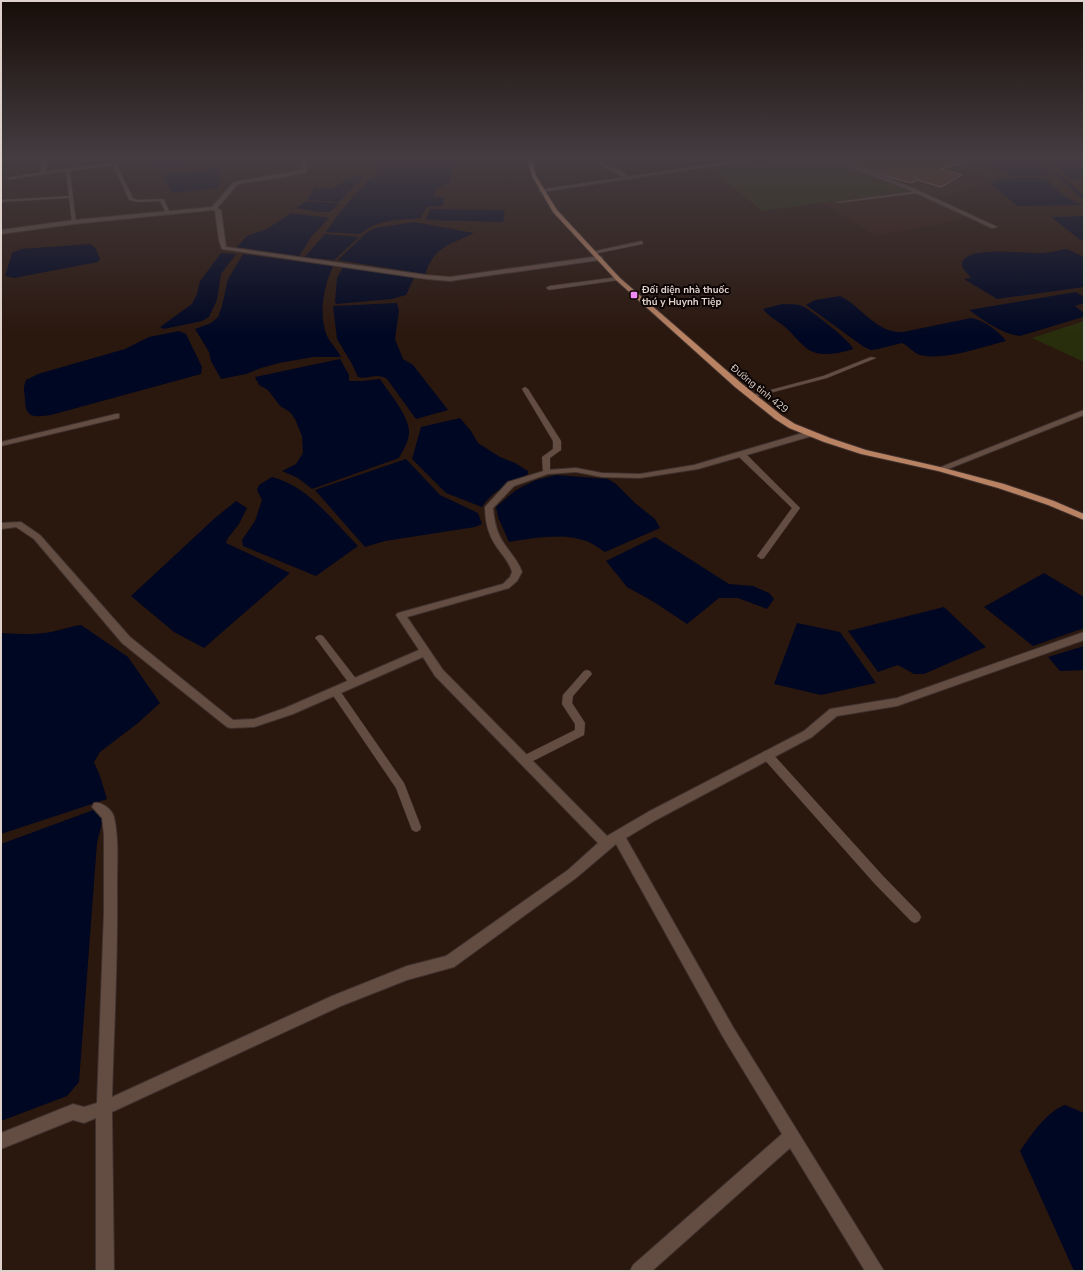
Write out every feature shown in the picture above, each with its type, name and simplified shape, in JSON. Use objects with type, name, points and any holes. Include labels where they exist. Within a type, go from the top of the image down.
[{"type":"main road","name":"Đường tỉnh 429","points":[[561,217],[618,279],[751,396],[778,417],[809,434],[864,452],[940,469],[1022,493],[1084,517]]},
{"type":"street","points":[[1,232],[118,217]]},
{"type":"street","points":[[219,217],[224,248],[426,277],[450,279],[600,258]]},
{"type":"street","points":[[973,217],[994,227]]},
{"type":"street","points":[[940,469],[1084,412]]},
{"type":"street","points":[[1,444],[116,416]]},
{"type":"street","points":[[809,434],[695,467],[640,476],[602,475],[576,470],[547,472],[512,484],[489,507],[489,516],[500,544],[515,564],[517,572],[514,579],[506,586],[401,615],[439,673],[525,760],[612,840],[875,1271]]},
{"type":"street","points":[[1,526],[18,524],[37,537],[126,640],[231,724],[254,723],[289,711],[424,652]]},
{"type":"street","points":[[1,1141],[73,1112],[84,1115],[104,1108],[337,1001],[407,974],[449,962],[572,874],[612,840],[652,816],[808,734],[834,712],[897,702],[1084,636]]},
{"type":"street","points":[[98,807],[108,816],[111,912],[104,1108],[105,1271]]},
{"type":"street","points":[[639,1271],[792,1136]]},
{"type":"lane","points":[[73,217],[74,222]]},
{"type":"lane","points":[[594,252],[642,242]]},
{"type":"lane","points":[[549,288],[618,279]]},
{"type":"lane","points":[[751,396],[826,377],[872,358]]},
{"type":"lane","points":[[525,389],[557,441],[557,450],[546,457],[547,472]]},
{"type":"lane","points":[[741,454],[796,508],[761,556]]},
{"type":"lane","points":[[320,638],[354,683]]},
{"type":"lane","points":[[525,760],[580,732],[580,723],[567,704],[567,700],[568,695],[587,674]]},
{"type":"lane","points":[[334,691],[400,786],[416,827]]},
{"type":"lane","points":[[767,756],[879,880],[915,917]]},
{"type":"shaded area","points":[[846,217],[969,218],[876,236]]},
{"type":"green space","points":[[1084,321],[1084,362],[1032,338]]},
{"type":"water","points":[[284,217],[329,218],[312,236],[299,256],[237,247],[247,236],[267,229]]},
{"type":"water","points":[[336,217],[421,217],[389,221],[375,225],[360,234],[326,232]]},
{"type":"water","points":[[427,217],[504,217],[503,222],[426,220]]},
{"type":"water","points":[[1051,217],[1084,217],[1084,241],[1079,239]]},
{"type":"water","points":[[414,222],[474,233],[444,247],[439,251],[429,264],[425,274],[338,260],[366,233],[375,228]]},
{"type":"water","points":[[325,234],[359,237],[334,260],[305,257]]},
{"type":"water","points":[[91,244],[96,249],[100,259],[98,262],[14,278],[5,276],[12,253],[21,249]]},
{"type":"water","points":[[1067,249],[1084,257],[1084,287],[997,299],[964,279],[971,278],[964,269],[962,263],[966,257],[974,254],[985,252],[1045,253]]},
{"type":"water","points":[[221,253],[236,254],[221,274],[217,300],[209,317],[202,321],[164,329],[160,327],[192,304],[197,294],[200,281]]},
{"type":"water","points":[[243,254],[333,266],[323,300],[323,318],[327,336],[341,357],[313,357],[279,363],[246,374],[221,379],[211,361],[209,352],[195,329],[211,323],[218,317],[228,279]]},
{"type":"water","points":[[343,267],[414,278],[406,295],[392,299],[336,304],[337,278]]},
{"type":"water","points":[[1076,292],[1084,297],[1084,303],[1075,306],[1084,313],[1083,317],[1020,336],[1000,330],[969,310]]},
{"type":"water","points":[[840,296],[877,324],[893,331],[903,332],[971,318],[990,326],[1006,341],[951,355],[940,356],[920,355],[902,343],[871,350],[864,347],[806,305],[815,300]]},
{"type":"water","points":[[397,303],[399,311],[395,339],[403,359],[413,365],[448,410],[416,419],[387,379],[380,376],[365,378],[358,377],[337,339],[333,306]]},
{"type":"water","points":[[782,304],[799,305],[804,307],[823,320],[846,340],[853,349],[822,354],[815,353],[802,345],[785,327],[763,309]]},
{"type":"water","points":[[179,331],[186,334],[202,367],[201,374],[51,415],[36,416],[29,413],[27,410],[25,406],[24,389],[26,380],[38,374],[125,349],[149,337]]},
{"type":"water","points":[[340,359],[349,375],[349,381],[380,379],[403,413],[409,428],[409,434],[399,458],[312,489],[298,478],[282,471],[296,464],[303,453],[302,436],[295,419],[290,412],[280,406],[268,390],[259,385],[255,377]]},
{"type":"water","points":[[460,418],[471,431],[478,443],[500,457],[515,463],[528,471],[528,474],[521,479],[498,491],[482,507],[446,493],[412,459],[421,427]]},
{"type":"water","points":[[406,459],[440,495],[478,513],[482,524],[475,527],[385,541],[365,547],[315,490]]},
{"type":"water","points":[[556,475],[608,479],[616,484],[635,503],[655,519],[660,528],[605,552],[589,542],[570,537],[549,537],[509,542],[498,517],[496,507],[516,490],[536,480]]},
{"type":"water","points":[[272,477],[297,488],[308,496],[358,546],[316,576],[243,546],[242,540],[255,521],[262,500],[257,490],[259,485]]},
{"type":"water","points":[[236,501],[247,508],[239,524],[226,543],[290,573],[204,648],[174,632],[131,596],[215,518]]},
{"type":"water","points":[[655,537],[729,584],[753,586],[769,593],[774,599],[767,609],[738,598],[719,598],[687,624],[654,602],[627,587],[606,561]]},
{"type":"water","points":[[1044,573],[1084,597],[1084,628],[1033,646],[984,607]]},
{"type":"water","points":[[944,607],[986,647],[924,674],[914,674],[898,665],[878,672],[848,631]]},
{"type":"water","points":[[797,623],[840,632],[876,683],[821,695],[774,684]]},
{"type":"water","points":[[81,625],[128,657],[160,703],[138,723],[100,752],[94,762],[107,799],[1,834],[1,633],[45,633]]},
{"type":"water","points":[[1084,646],[1084,670],[1060,671],[1048,657]]},
{"type":"water","points":[[96,809],[103,819],[97,843],[79,1082],[67,1096],[1,1121],[1,844]]},
{"type":"water","points":[[1065,1105],[1084,1113],[1084,1271],[1074,1271],[1020,1151],[1045,1118],[1058,1108]]},
{"type":"place","name":"Đối diện nhà thuốc thú y Huynh Tiệp","points":[[634,295]]}]
